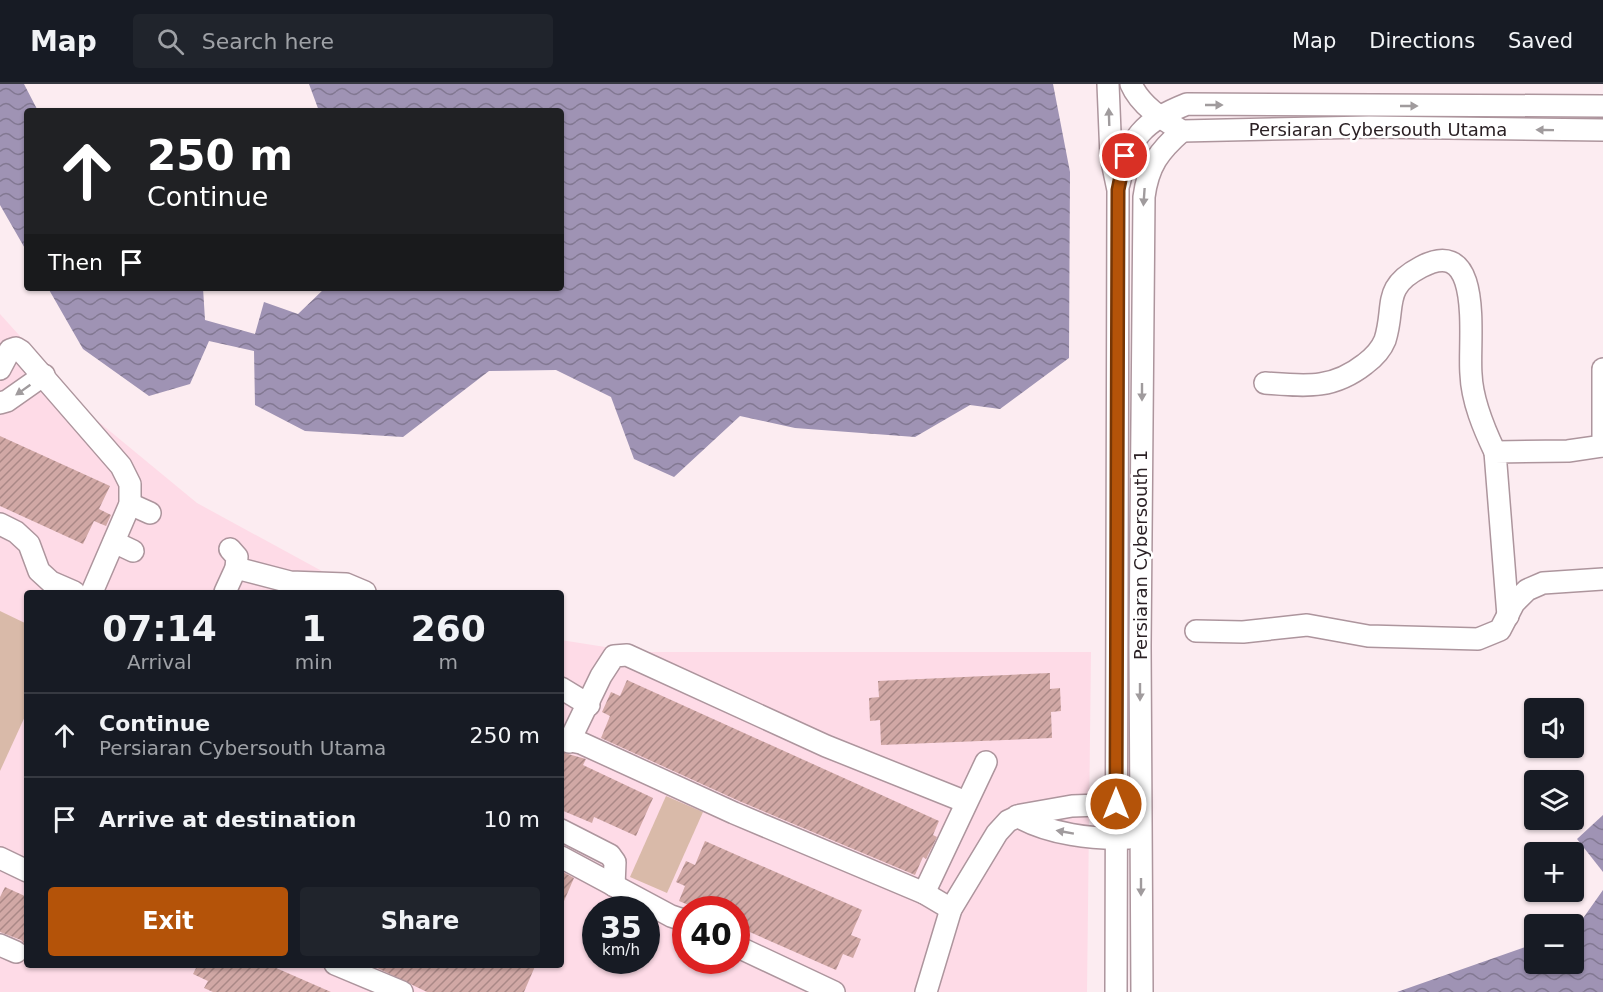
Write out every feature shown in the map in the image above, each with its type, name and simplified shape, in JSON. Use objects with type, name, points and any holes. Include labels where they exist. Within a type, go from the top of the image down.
[{"type":"street","name":"Persiaran Cybersouth 1","points":[[1108,84],[1111,157],[1118,190],[1116,992]]},
{"type":"street","points":[[1131,84],[1135,94],[1158,116],[1182,131]]},
{"type":"street","name":"Persiaran Cybersouth Utama","points":[[1118,190],[1125,156],[1139,134],[1158,116],[1187,104],[1603,106]]},
{"type":"street","name":"Persiaran Cybersouth Utama","points":[[1182,131],[1369,128],[1603,130]]},
{"type":"street","name":"Persiaran Cybersouth 1","points":[[1142,992],[1144,196],[1146,177],[1152,162],[1162,149],[1182,131]]},
{"type":"street","points":[[1265,383],[1326,384],[1339,381],[1357,371],[1380,351],[1385,340],[1393,292],[1400,280],[1435,260],[1449,262],[1460,269],[1466,280],[1472,336],[1470,376],[1482,426],[1495,452],[1508,616]]},
{"type":"street","points":[[0,369],[10,350],[16,348],[21,351],[121,466],[130,484],[130,504],[93,590]]},
{"type":"street","points":[[1495,452],[1568,451],[1603,446],[1603,369]]},
{"type":"street","points":[[0,403],[7,401],[44,375]]},
{"type":"street","points":[[130,504],[150,513]]},
{"type":"street","points":[[0,524],[16,532],[29,544],[39,571],[51,582],[69,590]]},
{"type":"street","points":[[114,542],[133,551]]},
{"type":"street","points":[[221,590],[233,558],[290,582],[346,584],[360,590]]},
{"type":"street","points":[[1196,631],[1243,632],[1307,625],[1368,636],[1478,639],[1500,630],[1514,603],[1527,590],[1543,583],[1603,579]]},
{"type":"street","points":[[951,909],[924,893],[745,818],[581,743],[565,740],[589,705],[601,676],[614,656],[627,655],[826,746],[966,802]]},
{"type":"street","points":[[564,690],[589,705]]},
{"type":"street","points":[[924,893],[986,762]]},
{"type":"street","points":[[926,992],[951,909],[997,833],[1008,820],[1017,816],[1072,806],[1141,804]]},
{"type":"street","points":[[1017,816],[1029,824],[1052,829],[1116,839],[1141,838]]},
{"type":"street","points":[[564,832],[610,855],[615,862],[615,886]]},
{"type":"street","points":[[0,858],[24,870]]},
{"type":"street","points":[[564,859],[672,914]]},
{"type":"street","points":[[750,953],[823,990]]},
{"type":"street","points":[[345,968],[402,992]]},
{"type":"shaded area","points":[[0,314],[94,418],[197,503],[331,576],[377,590],[24,590],[24,968],[564,968],[564,640],[637,652],[1091,652],[1087,992],[0,992]]},
{"type":"shaded area","points":[[0,611],[24,623],[24,719],[0,771]]},
{"type":"shaded area","points":[[666,796],[703,812],[667,893],[630,877]]},
{"type":"water","points":[[0,84],[24,84],[36,108],[24,108],[24,247],[0,205]]},
{"type":"water","points":[[309,84],[1053,84],[1070,172],[1069,358],[1000,409],[970,405],[915,437],[795,428],[740,416],[674,477],[634,459],[611,397],[556,370],[489,371],[403,437],[305,431],[255,405],[254,351],[209,341],[190,384],[149,396],[83,349],[50,291],[203,291],[205,320],[255,334],[264,302],[298,314],[322,291],[564,291],[564,108],[318,108]]},
{"type":"water","points":[[1603,815],[1603,872],[1584,848],[1584,842],[1579,842],[1577,839]]},
{"type":"water","points":[[1603,890],[1603,992],[1397,992],[1524,948],[1524,974],[1584,974],[1584,917]]},
{"type":"building","points":[[0,436],[110,486],[99,509],[111,515],[106,526],[94,521],[83,544],[0,506]]},
{"type":"building","points":[[1050,673],[1050,689],[1060,688],[1061,711],[1051,712],[1052,738],[881,745],[880,720],[870,721],[869,698],[879,697],[878,681]]},
{"type":"building","points":[[627,680],[939,821],[933,835],[937,837],[926,859],[923,857],[915,875],[739,801],[601,738],[610,716],[602,712],[611,692],[620,696]]},
{"type":"building","points":[[564,753],[586,759],[583,765],[653,798],[636,836],[594,817],[592,823],[564,811]]},
{"type":"building","points":[[705,841],[862,910],[851,935],[861,939],[853,958],[843,954],[836,970],[750,932],[750,896],[681,896],[685,886],[676,882],[686,861],[695,865]]},
{"type":"building","points":[[564,873],[574,878],[564,901]]},
{"type":"building","points":[[5,887],[24,896],[24,943],[0,932],[0,897]]},
{"type":"building","points":[[196,968],[276,968],[331,992],[213,992],[204,988],[208,981],[193,974]]},
{"type":"building","points":[[377,968],[534,968],[524,992],[427,992]]},
{"type":"route","points":[[1116,804],[1118,190],[1125,156]]}]
